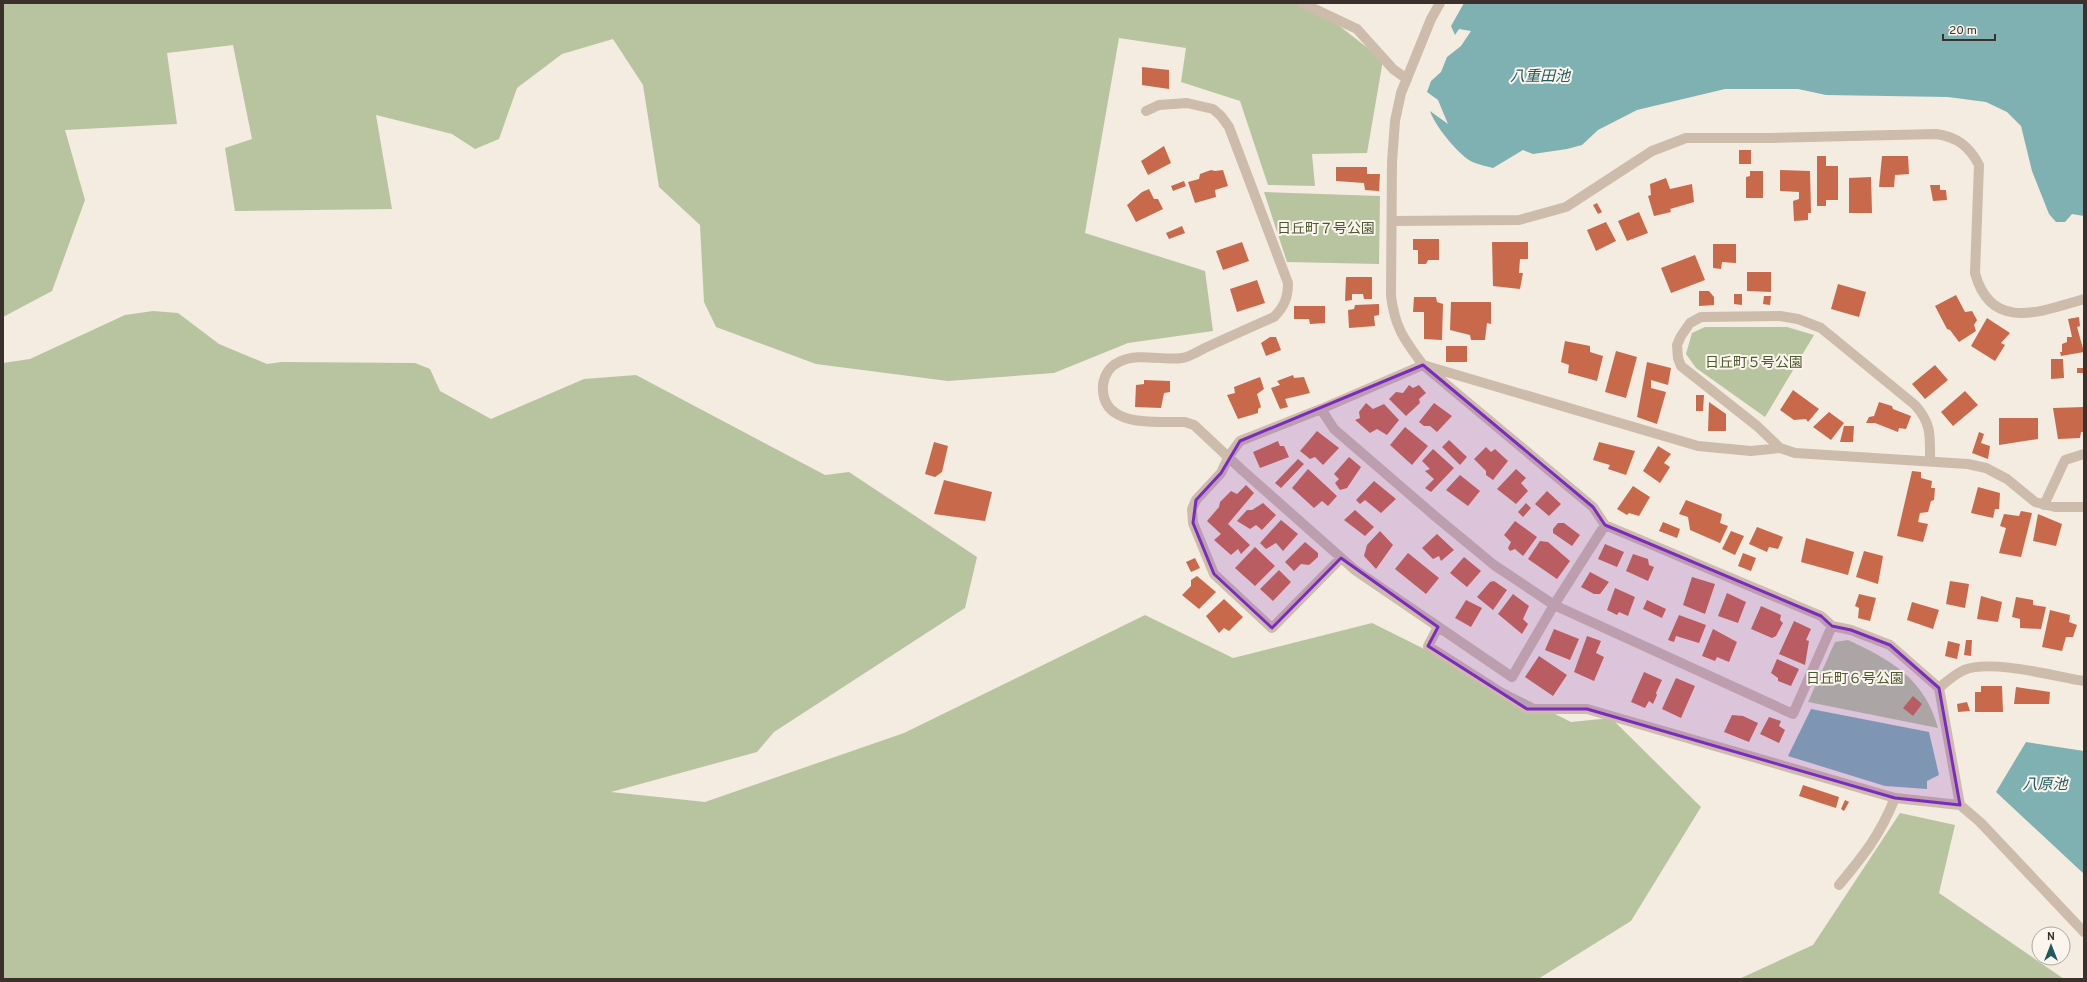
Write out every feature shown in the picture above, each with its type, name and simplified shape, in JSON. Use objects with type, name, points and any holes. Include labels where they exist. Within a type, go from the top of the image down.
[{"type":"street","points":[[1302,3],[1357,29],[1394,69],[1407,79]]},
{"type":"street","points":[[1440,3],[1431,18],[1401,93],[1393,139],[1391,296],[1394,319],[1398,331],[1423,365],[1593,507],[1605,524],[1821,616],[1832,626],[1852,630],[1890,645],[1939,688],[1960,805]]},
{"type":"street","points":[[1146,111],[1160,105],[1187,103],[1213,109],[1221,116],[1229,127],[1239,153],[1286,278],[1288,291],[1283,306],[1274,317],[1183,358],[1134,357],[1117,363],[1109,369],[1105,377],[1104,397],[1112,410],[1126,419],[1185,422],[1194,425],[1340,558],[1512,677],[1554,605],[1605,524]]},
{"type":"street","points":[[1392,221],[1519,220],[1566,207],[1652,151],[1686,138],[1772,138],[1936,134],[1951,136],[1961,142],[1972,151],[1979,164],[1975,273],[1978,285],[1986,296],[1994,304],[2008,312],[2022,315],[2039,312],[2084,299]]},
{"type":"street","points":[[1930,461],[1930,430],[1925,416],[1915,405],[1821,328],[1798,319],[1780,316],[1702,317],[1690,323],[1681,336],[1677,345],[1678,358],[1681,366],[1756,426],[1780,448],[1795,453],[1930,461],[1986,468],[2007,479],[2028,498],[2044,505],[2055,507],[2084,507]]},
{"type":"street","points":[[1340,558],[1272,628],[1214,574],[1193,522],[1192,509],[1196,500],[1221,473],[1228,456],[1240,441],[1321,410],[1423,365],[1698,446],[1751,451],[1780,448]]},
{"type":"street","points":[[1321,410],[1334,429],[1436,517],[1494,565],[1554,605],[1793,714],[1832,626]]},
{"type":"street","points":[[2044,505],[2065,460],[2084,454]]},
{"type":"street","points":[[1438,627],[1428,646],[1527,709],[1587,709],[1895,798],[1960,805],[1980,822],[2084,932]]},
{"type":"street","points":[[1939,688],[1955,674],[1977,666],[1996,666],[2084,680]]},
{"type":"street","points":[[1839,885],[1872,846],[1895,798]]},
{"type":"highlighted area","points":[[1423,365],[1593,507],[1605,525],[1821,616],[1832,626],[1851,630],[1890,645],[1939,688],[1960,805],[1895,798],[1587,709],[1527,709],[1428,646],[1438,627],[1341,558],[1272,628],[1214,574],[1193,523],[1196,500],[1221,473],[1240,441]]},
{"type":"green space","points":[[3,3],[1310,3],[1383,60],[1367,153],[1312,154],[1315,186],[1268,185],[1240,101],[1181,82],[1186,48],[1119,38],[1085,233],[1205,271],[1213,331],[1128,343],[1054,373],[948,381],[816,364],[716,327],[704,302],[700,225],[659,187],[643,85],[613,39],[562,54],[517,88],[499,139],[475,149],[452,134],[376,115],[392,209],[235,211],[225,148],[252,139],[233,45],[167,53],[177,124],[65,130],[85,200],[52,291],[3,317]]},
{"type":"green space","name":"日丘町７号公園","points":[[1264,192],[1380,196],[1379,264],[1287,262]]},
{"type":"green space","points":[[153,311],[178,313],[219,344],[267,364],[282,362],[415,363],[430,369],[440,391],[491,419],[584,379],[636,375],[825,475],[849,472],[977,557],[965,608],[774,732],[757,752],[611,792],[705,802],[904,733],[1145,615],[1233,658],[1372,623],[1571,722],[1611,718],[1701,807],[1631,921],[1538,979],[3,979],[3,363],[30,359],[125,315]]},
{"type":"green space","name":"日丘町５号公園","points":[[1705,327],[1787,327],[1814,335],[1765,417],[1696,368],[1686,354],[1692,333]]},
{"type":"green space","name":"日丘町６号公園","points":[[1848,640],[1878,655],[1904,673],[1924,696],[1932,711],[1938,728],[1808,702],[1835,642]]},
{"type":"green space","points":[[1900,813],[1955,825],[1939,893],[2031,956],[2031,966],[2045,966],[2064,979],[1739,979],[1813,945]]},
{"type":"water","name":"八重田池","points":[[1464,3],[2084,3],[2084,216],[2072,214],[2065,222],[2056,222],[2049,214],[2032,171],[2021,126],[2007,112],[1986,102],[1948,97],[1826,95],[1798,89],[1725,89],[1637,110],[1598,130],[1582,145],[1567,149],[1533,154],[1523,150],[1493,168],[1477,164],[1464,156],[1436,124],[1430,111],[1448,124],[1438,100],[1427,92],[1431,81],[1441,72],[1447,57],[1461,46],[1471,31],[1459,29],[1455,35],[1451,26]]},
{"type":"water","points":[[1811,709],[1929,732],[1939,775],[1927,781],[1927,789],[1885,786],[1788,756]]},
{"type":"water","name":"八原池","points":[[2026,742],[2084,751],[2084,874],[1996,792]]},
{"type":"building","points":[[1142,67],[1169,70],[1169,89],[1142,85]]},
{"type":"building","points":[[1164,146],[1171,163],[1148,175],[1141,161]]},
{"type":"building","points":[[1739,150],[1751,150],[1751,164],[1739,164]]},
{"type":"building","points":[[1817,156],[1826,156],[1826,166],[1838,166],[1838,200],[1826,200],[1826,206],[1817,206]]},
{"type":"building","points":[[1882,156],[1908,156],[1909,174],[1895,175],[1894,187],[1879,187]]},
{"type":"building","points":[[1336,167],[1367,167],[1367,174],[1380,174],[1379,191],[1365,190],[1364,183],[1336,181]]},
{"type":"building","points":[[1211,170],[1223,170],[1228,186],[1215,190],[1216,197],[1195,203],[1188,182],[1199,179],[1200,174]]},
{"type":"building","points":[[1780,170],[1810,171],[1811,213],[1808,213],[1808,220],[1794,221],[1793,201],[1799,199],[1799,192],[1780,191]]},
{"type":"building","points":[[1750,171],[1763,171],[1763,198],[1746,198],[1746,177],[1750,176]]},
{"type":"building","points":[[1871,177],[1872,213],[1849,213],[1849,178]]},
{"type":"building","points":[[1666,178],[1670,189],[1692,184],[1694,202],[1670,209],[1671,212],[1654,216],[1648,196],[1651,195],[1650,184]]},
{"type":"building","points":[[1184,181],[1186,186],[1173,191],[1171,186]]},
{"type":"building","points":[[1930,185],[1940,185],[1940,190],[1946,190],[1947,200],[1933,201]]},
{"type":"building","points":[[1149,189],[1154,199],[1158,199],[1163,209],[1136,222],[1127,205],[1142,192]]},
{"type":"building","points":[[1597,203],[1602,212],[1598,214],[1593,205]]},
{"type":"building","points":[[1639,212],[1648,233],[1627,241],[1618,221]]},
{"type":"building","points":[[1606,222],[1616,241],[1596,251],[1587,230]]},
{"type":"building","points":[[1182,226],[1185,233],[1169,239],[1166,233]]},
{"type":"building","points":[[1413,239],[1439,239],[1439,260],[1428,260],[1426,264],[1418,264],[1418,250],[1413,250]]},
{"type":"building","points":[[1242,242],[1249,261],[1223,270],[1216,251]]},
{"type":"building","points":[[1492,242],[1528,242],[1528,259],[1520,259],[1519,273],[1523,273],[1520,289],[1493,286]]},
{"type":"building","points":[[1713,244],[1736,244],[1736,263],[1722,262],[1721,269],[1713,268]]},
{"type":"building","points":[[1695,255],[1705,280],[1671,293],[1661,268]]},
{"type":"building","points":[[1747,272],[1771,272],[1771,292],[1747,291]]},
{"type":"building","points":[[1346,277],[1372,277],[1372,299],[1364,299],[1363,294],[1352,294],[1352,300],[1345,301]]},
{"type":"building","points":[[1257,280],[1265,303],[1237,312],[1230,289]]},
{"type":"building","points":[[1838,284],[1866,292],[1859,317],[1831,309]]},
{"type":"building","points":[[1699,291],[1709,291],[1714,297],[1714,305],[1699,306]]},
{"type":"building","points":[[1734,294],[1742,294],[1742,305],[1734,304]]},
{"type":"building","points":[[1956,295],[1965,312],[1972,311],[1977,320],[1974,325],[1976,331],[1959,342],[1950,330],[1947,329],[1935,306]]},
{"type":"building","points":[[1764,296],[1771,296],[1770,305],[1763,304]]},
{"type":"building","points":[[1414,297],[1436,297],[1437,302],[1443,304],[1442,340],[1424,339],[1424,312],[1413,312]]},
{"type":"building","points":[[1451,302],[1491,302],[1491,324],[1487,323],[1485,340],[1471,340],[1470,335],[1450,330]]},
{"type":"building","points":[[1379,304],[1379,315],[1374,316],[1375,326],[1349,328],[1348,310],[1354,309],[1355,305]]},
{"type":"building","points":[[1294,306],[1325,306],[1325,323],[1310,324],[1309,319],[1294,319]]},
{"type":"building","points":[[2079,317],[2080,326],[2077,327],[2084,352],[2061,356],[2060,352],[2062,352],[2062,344],[2067,342],[2067,337],[2072,337],[2068,319]]},
{"type":"building","points":[[1987,318],[2010,333],[2001,343],[2005,345],[1995,361],[1971,346]]},
{"type":"building","points":[[1270,337],[1276,337],[1281,350],[1266,356],[1261,343]]},
{"type":"building","points":[[1565,341],[1590,346],[1590,352],[1603,356],[1597,381],[1568,373],[1569,365],[1561,362]]},
{"type":"building","points":[[1446,346],[1467,346],[1467,362],[1446,362]]},
{"type":"building","points":[[1616,351],[1637,357],[1626,398],[1605,392]]},
{"type":"building","points":[[2051,359],[2063,359],[2064,378],[2051,379]]},
{"type":"building","points":[[1647,362],[1671,368],[1668,385],[1651,380],[1651,388],[1666,392],[1657,424],[1637,417]]},
{"type":"building","points":[[1935,365],[1948,380],[1925,399],[1912,384]]},
{"type":"building","points":[[2077,368],[2084,368],[2084,373],[2077,373]]},
{"type":"building","points":[[1293,375],[1294,378],[1304,377],[1310,393],[1285,399],[1288,407],[1280,409],[1271,388],[1280,385],[1277,381]]},
{"type":"building","points":[[1260,377],[1264,389],[1257,394],[1261,407],[1258,409],[1258,413],[1238,419],[1227,395],[1235,393],[1234,387]]},
{"type":"building","points":[[1144,380],[1170,381],[1170,392],[1164,393],[1161,408],[1135,407],[1136,385],[1144,384]]},
{"type":"building","points":[[1409,385],[1413,388],[1419,385],[1426,393],[1419,399],[1420,403],[1406,416],[1389,399],[1396,392],[1403,393]]},
{"type":"building","points":[[1793,390],[1819,409],[1808,422],[1806,419],[1794,420],[1780,410]]},
{"type":"building","points":[[1965,391],[1978,405],[1953,426],[1941,412]]},
{"type":"building","points":[[1696,395],[1704,395],[1703,411],[1696,411]]},
{"type":"building","points":[[1709,402],[1726,414],[1726,431],[1708,431]]},
{"type":"building","points":[[1879,402],[1892,406],[1893,409],[1911,416],[1906,429],[1899,428],[1898,432],[1875,423],[1866,423],[1869,417],[1874,416]]},
{"type":"building","points":[[1366,403],[1373,409],[1384,404],[1399,420],[1387,435],[1377,429],[1370,433],[1355,420],[1360,418],[1359,412]]},
{"type":"building","points":[[1434,403],[1452,416],[1437,432],[1430,426],[1424,426],[1419,422]]},
{"type":"building","points":[[2084,407],[2084,432],[2081,432],[2080,438],[2058,439],[2053,408]]},
{"type":"building","points":[[1829,412],[1844,423],[1831,440],[1813,427]]},
{"type":"building","points":[[1999,418],[2038,418],[2038,439],[1999,445]]},
{"type":"building","points":[[1844,426],[1854,426],[1853,442],[1840,442]]},
{"type":"building","points":[[1405,427],[1428,446],[1412,465],[1390,445]]},
{"type":"building","points":[[1317,431],[1339,448],[1323,465],[1315,457],[1310,459],[1300,451]]},
{"type":"building","points":[[1979,432],[1984,434],[1981,443],[1990,446],[1988,459],[1972,453]]},
{"type":"building","points":[[1449,440],[1467,457],[1460,465],[1442,447]]},
{"type":"building","points":[[1278,441],[1280,446],[1284,446],[1289,457],[1260,468],[1253,452]]},
{"type":"building","points":[[934,442],[948,446],[942,472],[935,477],[925,474]]},
{"type":"building","points":[[1599,442],[1635,451],[1626,475],[1608,469],[1610,465],[1593,460]]},
{"type":"building","points":[[1658,446],[1671,454],[1664,463],[1670,467],[1660,483],[1643,471]]},
{"type":"building","points":[[1486,447],[1491,452],[1495,449],[1508,461],[1493,480],[1486,475],[1486,471],[1474,459]]},
{"type":"building","points":[[1433,449],[1454,468],[1431,492],[1425,488],[1434,479],[1425,471],[1430,469],[1422,461]]},
{"type":"building","points":[[1349,457],[1361,467],[1347,488],[1340,490],[1335,483],[1339,479],[1334,474]]},
{"type":"building","points":[[1298,459],[1304,464],[1281,488],[1275,483]]},
{"type":"building","points":[[1308,469],[1337,496],[1328,506],[1322,501],[1314,508],[1292,488]]},
{"type":"building","points":[[1516,469],[1526,478],[1521,483],[1528,491],[1516,504],[1497,489]]},
{"type":"building","points":[[1912,471],[1921,472],[1921,478],[1932,481],[1931,488],[1935,488],[1934,500],[1931,501],[1928,512],[1920,513],[1918,522],[1928,524],[1923,542],[1897,536]]},
{"type":"building","points":[[1460,475],[1480,491],[1468,506],[1446,490]]},
{"type":"building","points":[[944,480],[992,492],[985,521],[934,514]]},
{"type":"building","points":[[1374,481],[1396,499],[1381,513],[1365,500],[1360,504],[1356,500]]},
{"type":"building","points":[[1246,485],[1254,493],[1228,524],[1250,545],[1241,554],[1238,549],[1231,555],[1214,540],[1221,534],[1207,521],[1219,507],[1220,502],[1231,491],[1237,494]]},
{"type":"building","points":[[1633,486],[1650,497],[1639,516],[1629,513],[1627,515],[1617,509]]},
{"type":"building","points":[[1978,487],[2000,493],[1999,509],[1995,509],[1993,518],[1971,513]]},
{"type":"building","points":[[1547,491],[1561,504],[1549,516],[1535,504]]},
{"type":"building","points":[[1686,500],[1722,514],[1720,523],[1728,526],[1720,543],[1690,530],[1688,517],[1679,514]]},
{"type":"building","points":[[1263,503],[1276,515],[1262,530],[1256,525],[1250,529],[1237,521],[1247,510],[1252,510]]},
{"type":"building","points":[[1526,503],[1531,508],[1523,517],[1518,512]]},
{"type":"building","points":[[1355,510],[1374,527],[1365,536],[1344,520]]},
{"type":"building","points":[[2021,511],[2032,513],[2021,557],[1999,553],[2006,528],[2000,526],[2004,514],[2019,516]]},
{"type":"building","points":[[2038,514],[2062,524],[2056,546],[2033,541]]},
{"type":"building","points":[[1281,520],[1298,534],[1283,551],[1276,543],[1266,549],[1260,543]]},
{"type":"building","points":[[1515,521],[1537,537],[1523,556],[1515,549],[1510,551],[1508,548],[1511,542],[1504,535]]},
{"type":"building","points":[[1663,522],[1680,529],[1677,538],[1659,531]]},
{"type":"building","points":[[1558,523],[1564,523],[1580,535],[1572,546],[1553,533],[1553,529]]},
{"type":"building","points":[[1757,527],[1783,537],[1778,549],[1769,547],[1767,552],[1749,544]]},
{"type":"building","points":[[1380,531],[1393,545],[1376,569],[1364,556],[1367,545]]},
{"type":"building","points":[[1731,531],[1744,536],[1735,555],[1722,549]]},
{"type":"building","points":[[1437,534],[1454,550],[1441,561],[1439,556],[1433,559],[1422,548]]},
{"type":"building","points":[[1806,538],[1854,552],[1848,575],[1801,562]]},
{"type":"building","points":[[1540,541],[1548,542],[1570,561],[1557,579],[1528,559]]},
{"type":"building","points":[[1305,542],[1318,553],[1318,557],[1309,565],[1301,564],[1294,571],[1285,562]]},
{"type":"building","points":[[1605,544],[1624,552],[1617,567],[1598,559]]},
{"type":"building","points":[[1255,547],[1275,566],[1255,586],[1235,568]]},
{"type":"building","points":[[1864,551],[1883,556],[1878,584],[1856,577]]},
{"type":"building","points":[[1408,553],[1439,578],[1426,594],[1395,569]]},
{"type":"building","points":[[1743,553],[1756,558],[1751,571],[1738,566]]},
{"type":"building","points":[[1633,554],[1648,559],[1649,565],[1654,567],[1648,581],[1626,571]]},
{"type":"building","points":[[1464,557],[1481,571],[1467,587],[1450,573]]},
{"type":"building","points":[[1195,558],[1200,568],[1191,572],[1186,562]]},
{"type":"building","points":[[1279,570],[1291,582],[1273,601],[1260,589]]},
{"type":"building","points":[[1590,572],[1609,582],[1600,594],[1594,594],[1581,587]]},
{"type":"building","points":[[1197,576],[1216,592],[1199,609],[1182,595],[1191,586],[1191,580]]},
{"type":"building","points":[[1692,577],[1715,584],[1705,614],[1683,605]]},
{"type":"building","points":[[1494,581],[1507,590],[1493,610],[1477,597],[1490,582]]},
{"type":"building","points":[[1950,581],[1969,584],[1965,608],[1946,604]]},
{"type":"building","points":[[1615,588],[1635,597],[1628,616],[1619,612],[1617,615],[1607,610]]},
{"type":"building","points":[[1727,593],[1746,602],[1738,623],[1718,616]]},
{"type":"building","points":[[1513,594],[1529,606],[1523,619],[1528,624],[1522,634],[1498,614]]},
{"type":"building","points":[[1859,594],[1876,598],[1870,621],[1858,618],[1859,608],[1855,606]]},
{"type":"building","points":[[1981,596],[2002,602],[1998,622],[1977,619]]},
{"type":"building","points":[[2016,597],[2033,600],[2033,605],[2046,607],[2041,629],[2020,628],[2020,619],[2012,617]]},
{"type":"building","points":[[1224,599],[1243,617],[1229,631],[1224,628],[1219,633],[1206,616]]},
{"type":"building","points":[[1466,600],[1482,608],[1471,627],[1455,618]]},
{"type":"building","points":[[1647,600],[1666,609],[1662,618],[1643,609]]},
{"type":"building","points":[[1912,602],[1939,610],[1933,629],[1907,620]]},
{"type":"building","points":[[1761,606],[1781,615],[1780,620],[1783,623],[1776,636],[1772,638],[1751,629]]},
{"type":"building","points":[[2050,610],[2070,615],[2069,622],[2077,625],[2073,637],[2066,637],[2062,651],[2042,647]]},
{"type":"building","points":[[1679,615],[1706,625],[1699,643],[1676,636],[1674,642],[1668,640]]},
{"type":"building","points":[[1794,621],[1811,629],[1806,640],[1809,641],[1805,665],[1779,654]]},
{"type":"building","points":[[1554,629],[1579,639],[1570,660],[1545,650]]},
{"type":"building","points":[[1713,629],[1737,642],[1729,662],[1717,657],[1715,661],[1702,656]]},
{"type":"building","points":[[1587,636],[1601,641],[1596,653],[1604,657],[1594,681],[1574,672]]},
{"type":"building","points":[[1966,640],[1972,640],[1971,656],[1964,655]]},
{"type":"building","points":[[1948,641],[1960,644],[1957,659],[1945,656]]},
{"type":"building","points":[[1539,656],[1567,675],[1553,696],[1525,677]]},
{"type":"building","points":[[1777,659],[1799,669],[1791,686],[1778,681],[1778,678],[1771,673]]},
{"type":"building","points":[[1644,672],[1662,680],[1653,704],[1649,701],[1645,708],[1631,702]]},
{"type":"building","points":[[1676,678],[1695,686],[1681,718],[1662,709]]},
{"type":"building","points":[[1981,686],[2002,686],[2003,712],[1975,712],[1975,692],[1981,692]]},
{"type":"building","points":[[2016,687],[2050,692],[2049,704],[2014,704]]},
{"type":"building","points":[[1913,696],[1922,704],[1913,716],[1903,708]]},
{"type":"building","points":[[1967,702],[1970,711],[1958,712],[1957,704]]},
{"type":"building","points":[[1732,715],[1743,716],[1758,723],[1749,742],[1724,732]]},
{"type":"building","points":[[1769,717],[1781,721],[1779,726],[1785,730],[1779,743],[1760,734]]},
{"type":"building","points":[[1803,785],[1839,797],[1836,808],[1799,796]]},
{"type":"building","points":[[1845,800],[1849,802],[1844,811],[1841,809]]}]
